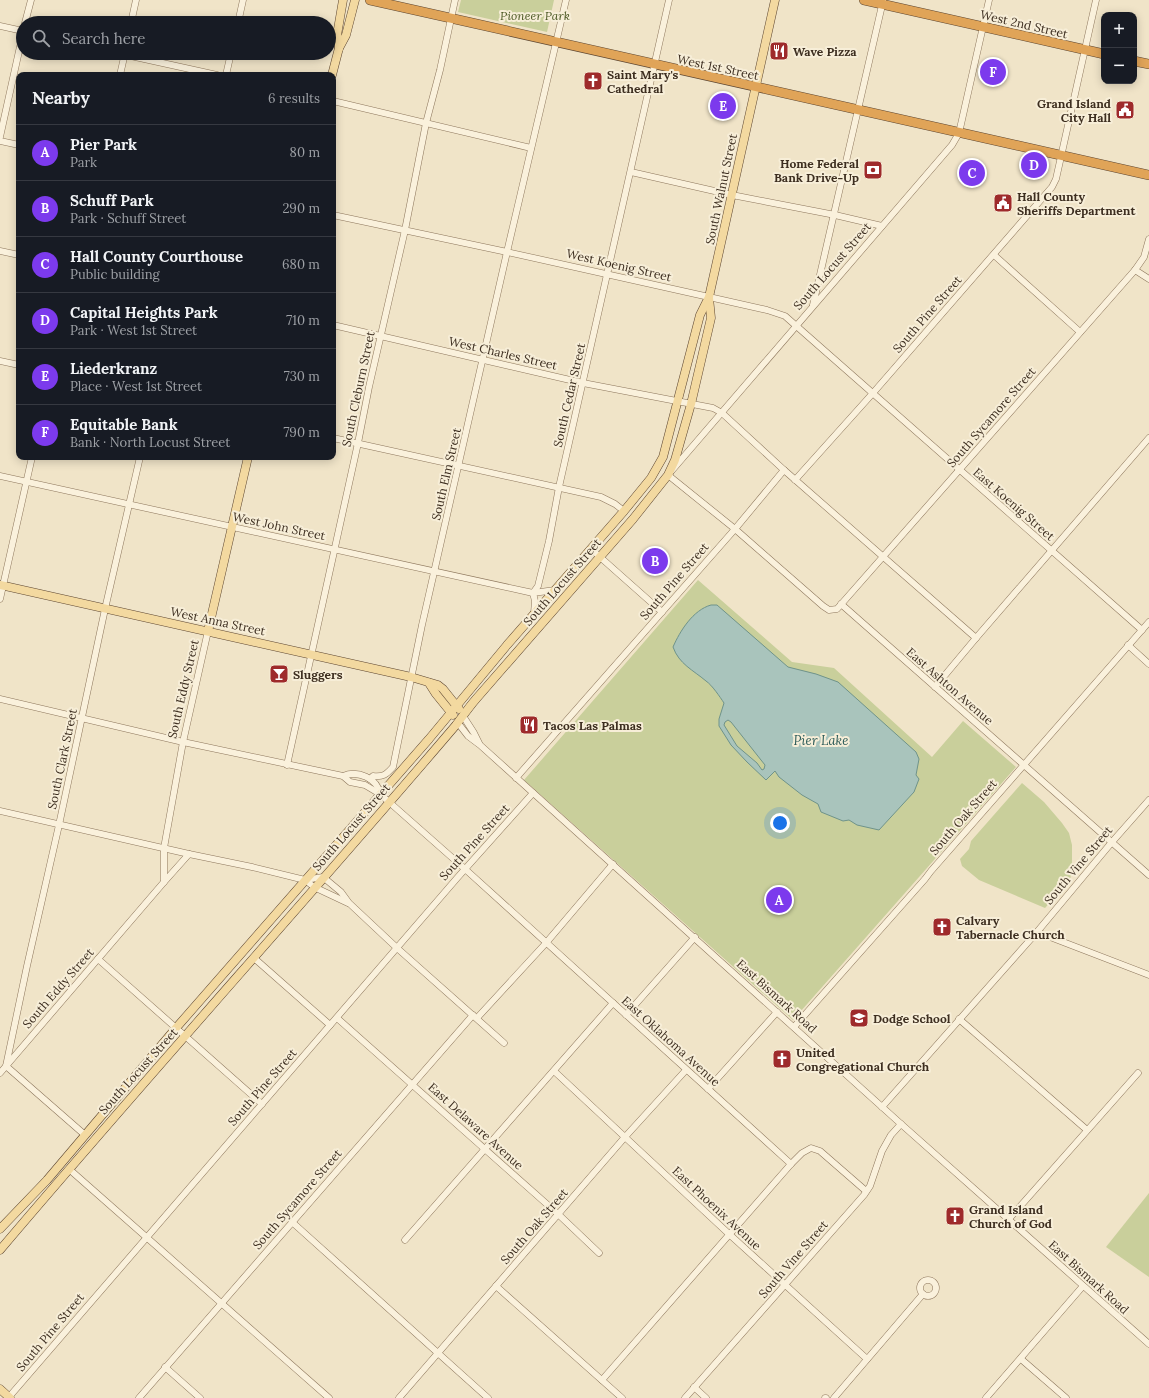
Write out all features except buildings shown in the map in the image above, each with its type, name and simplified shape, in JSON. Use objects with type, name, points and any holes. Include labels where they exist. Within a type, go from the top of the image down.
[{"type":"highway","name":"West 1st Street","points":[[370,0],[1149,175]]},
{"type":"highway","name":"West 2nd Street","points":[[864,0],[882,2],[983,27],[1101,53]]},
{"type":"highway","points":[[1137,62],[1149,64]]},
{"type":"main road","points":[[339,48],[337,35],[343,0]]},
{"type":"main road","points":[[336,60],[339,48],[346,36],[355,0]]},
{"type":"main road","name":"South Walnut Street","points":[[678,402],[700,315],[709,297],[775,0]]},
{"type":"main road","points":[[333,72],[336,60]]},
{"type":"main road","name":"South Walnut Street","points":[[691,404],[711,318],[709,297]]},
{"type":"main road","name":"South Locust Street","points":[[0,1229],[47,1180],[176,1028],[429,738],[534,613],[624,511],[651,478],[663,457],[678,402]]},
{"type":"main road","name":"South Locust Street","points":[[0,1250],[389,802],[477,697],[632,519],[668,475],[675,460],[691,404]]},
{"type":"main road","name":"South Eddy Street","points":[[208,631],[247,460]]},
{"type":"main road","name":"West Anna Street","points":[[2,585],[411,677],[438,685],[443,688],[456,704],[460,719]]},
{"type":"main road","points":[[429,683],[436,694],[460,719]]},
{"type":"main road","points":[[0,1389],[9,1398]]},
{"type":"street","points":[[27,16],[31,0]]},
{"type":"street","points":[[133,16],[136,0]]},
{"type":"street","points":[[240,16],[243,0]]},
{"type":"street","name":"South Cleburn Street","points":[[287,765],[369,387],[405,230],[426,123],[440,70],[455,0]]},
{"type":"street","points":[[336,102],[531,148],[566,0]]},
{"type":"street","points":[[669,0],[631,172],[732,195],[835,215],[882,226]]},
{"type":"street","points":[[959,133],[989,0]]},
{"type":"street","name":"South Pine Street","points":[[795,480],[873,394],[1052,187],[1056,179],[1096,0]]},
{"type":"street","points":[[813,307],[882,2]]},
{"type":"street","points":[[0,26],[16,30]]},
{"type":"street","points":[[16,144],[0,139],[17,60]]},
{"type":"street","points":[[121,72],[124,60]]},
{"type":"street","points":[[152,60],[205,72]]},
{"type":"street","points":[[227,72],[229,60]]},
{"type":"street","name":"South Locust Street","points":[[668,475],[947,151],[959,133]]},
{"type":"street","name":"South Elm Street","points":[[370,779],[373,776],[381,777],[386,775],[392,767],[531,148]]},
{"type":"street","name":"South Cedar Street","points":[[534,613],[535,602],[533,593],[538,586],[549,541],[559,487],[631,172]]},
{"type":"street","name":"West Koenig Street","points":[[336,216],[767,310],[785,316],[873,394]]},
{"type":"street","name":"South Sycamore Street","points":[[841,604],[1135,270],[1144,257],[1149,239]]},
{"type":"street","points":[[0,251],[16,254]]},
{"type":"street","points":[[994,255],[1080,332]]},
{"type":"street","points":[[1135,270],[1149,280]]},
{"type":"street","name":"West Charles Street","points":[[336,326],[583,383],[713,408],[722,413]]},
{"type":"street","points":[[0,361],[16,365]]},
{"type":"street","name":"East Koenig Street","points":[[873,394],[1142,630]]},
{"type":"street","points":[[722,413],[795,480],[976,638]]},
{"type":"street","points":[[935,687],[1149,438]]},
{"type":"street","points":[[336,439],[601,497],[615,504],[624,511]]},
{"type":"street","points":[[0,599],[31,460]]},
{"type":"street","name":"South Clark Street","points":[[6,1066],[25,974],[60,825],[105,609],[139,460]]},
{"type":"street","name":"South Pine Street","points":[[516,778],[735,529],[784,470]]},
{"type":"street","points":[[668,475],[735,529],[829,610],[837,609],[841,604]]},
{"type":"street","name":"West John Street","points":[[0,476],[533,593],[555,590]]},
{"type":"street","points":[[591,549],[662,612]]},
{"type":"street","name":"East Ashton Avenue","points":[[841,604],[1149,875]]},
{"type":"street","name":"South Oak Street","points":[[794,1027],[1149,622]]},
{"type":"street","name":"South Eddy Street","points":[[164,882],[164,848],[183,742],[208,631]]},
{"type":"street","points":[[1128,645],[1149,664]]},
{"type":"street","points":[[0,699],[183,742],[343,776],[350,782],[365,785],[380,794]]},
{"type":"street","name":"East Bismark Road","points":[[460,719],[468,736],[480,745],[695,937],[1008,1220],[1149,1344]]},
{"type":"street","points":[[343,776],[351,773],[365,776],[378,786],[380,794]]},
{"type":"street","name":"South Pine Street","points":[[9,1398],[465,869],[533,793]]},
{"type":"street","name":"East Oklahoma Avenue","points":[[380,794],[791,1164]]},
{"type":"street","name":"South Vine Street","points":[[882,1107],[1037,932],[1149,800]]},
{"type":"street","points":[[0,811],[189,854],[252,866],[305,880],[323,877],[341,892],[349,903],[397,948],[504,1043]]},
{"type":"street","name":"South Eddy Street","points":[[0,1073],[189,854]]},
{"type":"street","name":"South Sycamore Street","points":[[139,1398],[412,1084],[546,943],[613,864]]},
{"type":"street","points":[[305,880],[314,888],[349,903]]},
{"type":"street","points":[[1037,932],[1149,975]]},
{"type":"street","points":[[626,1015],[695,937]]},
{"type":"street","points":[[254,958],[330,1026]]},
{"type":"street","points":[[98,959],[262,1104]]},
{"type":"street","points":[[405,1240],[613,1003]]},
{"type":"street","points":[[708,1089],[777,1012]]},
{"type":"street","name":"East Delaware Avenue","points":[[337,1018],[558,1214],[599,1253]]},
{"type":"street","points":[[960,1019],[1087,1130]]},
{"type":"street","points":[[6,1066],[85,1135]]},
{"type":"street","name":"South Oak Street","points":[[398,1398],[625,1137],[686,1070]]},
{"type":"street","name":"East Phoenix Avenue","points":[[554,1071],[867,1360]]},
{"type":"street","points":[[1008,1220],[1138,1073]]},
{"type":"street","name":"South Vine Street","points":[[684,1398],[785,1285],[866,1191],[876,1170],[882,1151],[891,1135],[901,1124]]},
{"type":"street","points":[[602,1380],[729,1234],[802,1153],[811,1148],[820,1151],[866,1191]]},
{"type":"street","points":[[69,1169],[329,1398]]},
{"type":"street","points":[[292,1222],[488,1398]]},
{"type":"street","points":[[496,1286],[622,1398]]},
{"type":"street","points":[[986,1398],[1083,1286]]},
{"type":"street","points":[[834,1398],[923,1294]]},
{"type":"street","points":[[1021,1359],[1066,1398]]},
{"type":"street","points":[[165,1367],[200,1398]]},
{"type":"street","points":[[694,1387],[706,1398]]},
{"type":"green space","name":"Pioneer Park","points":[[461,0],[554,0],[547,32],[458,12]]},
{"type":"green space","points":[[698,580],[792,662],[834,668],[932,757],[963,721],[1016,767],[793,1020],[524,780]]},
{"type":"green space","points":[[1022,783],[1044,802],[1062,823],[1069,833],[1072,845],[1072,869],[1070,880],[1045,908],[979,880],[962,866],[960,859],[969,849],[971,841]]},
{"type":"green space","points":[[1149,1193],[1149,1277],[1106,1247]]},
{"type":"water","name":"Pier Lake","points":[[711,605],[717,605],[788,667],[816,674],[838,682],[916,752],[919,759],[916,775],[919,779],[914,792],[879,830],[857,825],[849,820],[843,821],[821,812],[818,804],[802,795],[779,777],[775,771],[766,780],[731,745],[719,726],[719,719],[724,703],[716,691],[708,683],[691,670],[679,658],[673,647],[679,634],[688,622],[698,611]],"holes":[[[728,720],[765,765],[764,769],[762,770],[757,763],[737,746],[724,725]]]},
{"type":"place","name":"Wave Pizza","points":[[779,51]]},
{"type":"place","name":"Equitable Bank","points":[[993,72]]},
{"type":"place","name":"Saint Mary's Cathedral","points":[[593,81]]},
{"type":"place","name":"Liederkranz","points":[[723,106]]},
{"type":"place","name":"Grand Island City Hall","points":[[1125,110]]},
{"type":"place","name":"Capital Heights Park","points":[[1034,165]]},
{"type":"place","name":"Home Federal Bank Drive-Up","points":[[873,170]]},
{"type":"place","name":"Hall County Courthouse","points":[[972,173]]},
{"type":"place","name":"Hall County Sheriffs Department","points":[[1003,203]]},
{"type":"place","name":"Schuff Park","points":[[655,561]]},
{"type":"place","name":"Sluggers","points":[[279,674]]},
{"type":"place","name":"Tacos Las Palmas","points":[[529,725]]},
{"type":"place","name":"Pier Park","points":[[779,900]]},
{"type":"place","name":"Calvary Tabernacle Church","points":[[942,927]]},
{"type":"place","name":"Dodge School","points":[[859,1018]]},
{"type":"place","name":"United Congregational Church","points":[[782,1059]]},
{"type":"place","name":"Grand Island Church of God","points":[[955,1216]]}]
